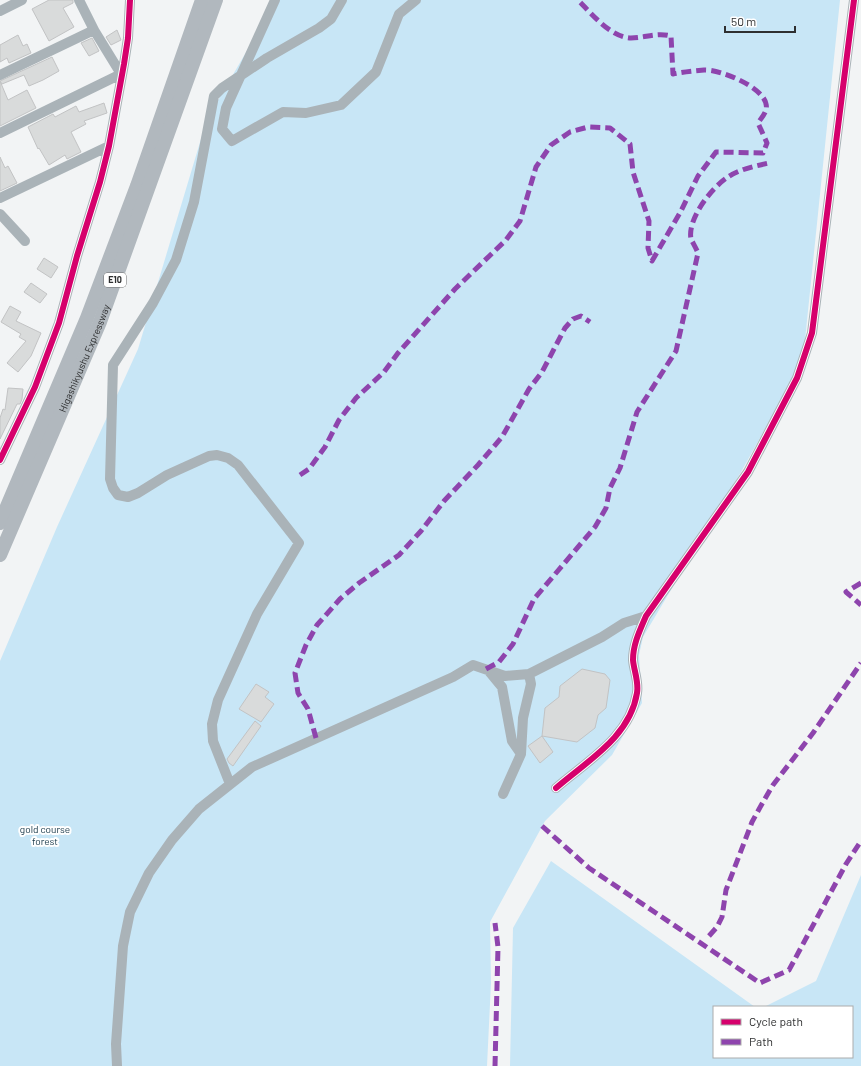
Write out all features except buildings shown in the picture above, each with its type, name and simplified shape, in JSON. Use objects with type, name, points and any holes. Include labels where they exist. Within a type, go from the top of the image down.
[{"type":"highway","name":"Higashikyushu Expressway","points":[[0,523],[88,318],[137,186],[202,0]]},
{"type":"highway","name":"Higashikyushu Expressway","points":[[0,555],[100,322],[216,0]]},
{"type":"street","points":[[4,6],[22,0]]},
{"type":"street","points":[[80,0],[94,30],[121,74]]},
{"type":"street","points":[[0,460],[13,429],[35,388],[59,323],[109,146],[128,38],[130,0]]},
{"type":"street","points":[[275,0],[226,108],[222,129],[232,141],[283,112],[306,113],[341,105],[376,72],[399,14],[416,0]]},
{"type":"street","points":[[230,784],[213,741],[212,724],[218,700],[258,614],[299,543],[238,465],[228,458],[217,455],[209,456],[167,475],[128,497],[118,495],[112,488],[110,479],[113,365],[153,303],[176,260],[194,202],[214,96],[222,88],[267,58],[319,28],[331,19],[342,0]]},
{"type":"street","points":[[556,788],[606,748],[622,730],[632,712],[638,692],[633,660],[637,637],[646,616],[748,472],[797,378],[812,333],[854,0]]},
{"type":"street","points":[[0,74],[94,30]]},
{"type":"street","points":[[0,133],[121,74]]},
{"type":"street","points":[[0,198],[109,146]]},
{"type":"street","points":[[0,214],[25,240]]},
{"type":"street","points":[[117,1066],[116,1044],[123,946],[130,912],[149,873],[172,840],[199,809],[252,767],[453,677],[473,665],[505,676],[529,674],[602,638],[624,623],[646,616]]},
{"type":"street","points":[[486,669],[502,687],[512,741],[521,754]]},
{"type":"street","points":[[503,794],[521,754],[523,718],[531,684],[529,674]]},
{"type":"green space","name":"gold course forest","points":[[272,0],[840,0],[805,340],[794,377],[741,472],[643,637],[639,655],[642,703],[612,755],[545,821],[490,922],[491,983],[487,1066],[0,1066],[0,661],[57,527],[138,349],[207,119],[269,13]]},
{"type":"green space","points":[[551,861],[754,1006],[713,1006],[713,1058],[853,1058],[853,1006],[766,1006],[816,981],[861,875],[861,1066],[510,1066],[513,928]]},
{"type":"marked path","points":[[300,475],[309,469],[325,447],[339,420],[356,398],[384,372],[398,353],[455,289],[506,240],[520,221],[536,167],[551,145],[570,132],[588,127],[610,128],[630,144],[633,172],[649,221],[648,248],[652,261],[681,211],[698,176],[716,152],[763,153],[767,143],[758,123],[764,114],[766,104],[757,91],[740,80],[711,70],[673,74],[671,36],[656,35],[636,38],[623,37],[602,24],[578,0]]},
{"type":"marked path","points":[[486,669],[499,662],[513,644],[534,599],[595,527],[606,508],[610,488],[620,468],[637,412],[676,351],[698,253],[691,239],[691,231],[693,222],[702,204],[715,188],[728,177],[743,170],[769,163]]},
{"type":"marked path","points":[[316,738],[308,709],[298,693],[295,673],[306,645],[317,625],[340,599],[359,583],[399,555],[421,531],[444,501],[502,437],[529,389],[542,372],[565,328],[573,319],[581,316],[590,322]]},
{"type":"marked path","points":[[861,583],[846,592],[861,605]]},
{"type":"marked path","points":[[709,936],[717,927],[722,917],[726,890],[752,822],[763,802],[773,785],[813,733],[861,663]]},
{"type":"marked path","points":[[542,826],[589,868],[760,983],[789,970],[846,864],[861,841]]},
{"type":"marked path","points":[[495,923],[498,947],[495,1066]]},
{"type":"cycle path","points":[[0,460],[35,387],[59,323],[77,256],[100,182],[109,146],[124,64],[128,38],[130,0]]},
{"type":"cycle path","points":[[556,788],[606,747],[626,723],[633,709],[637,693],[637,681],[633,660],[634,648],[646,616],[748,472],[797,378],[812,333],[854,0]]}]
